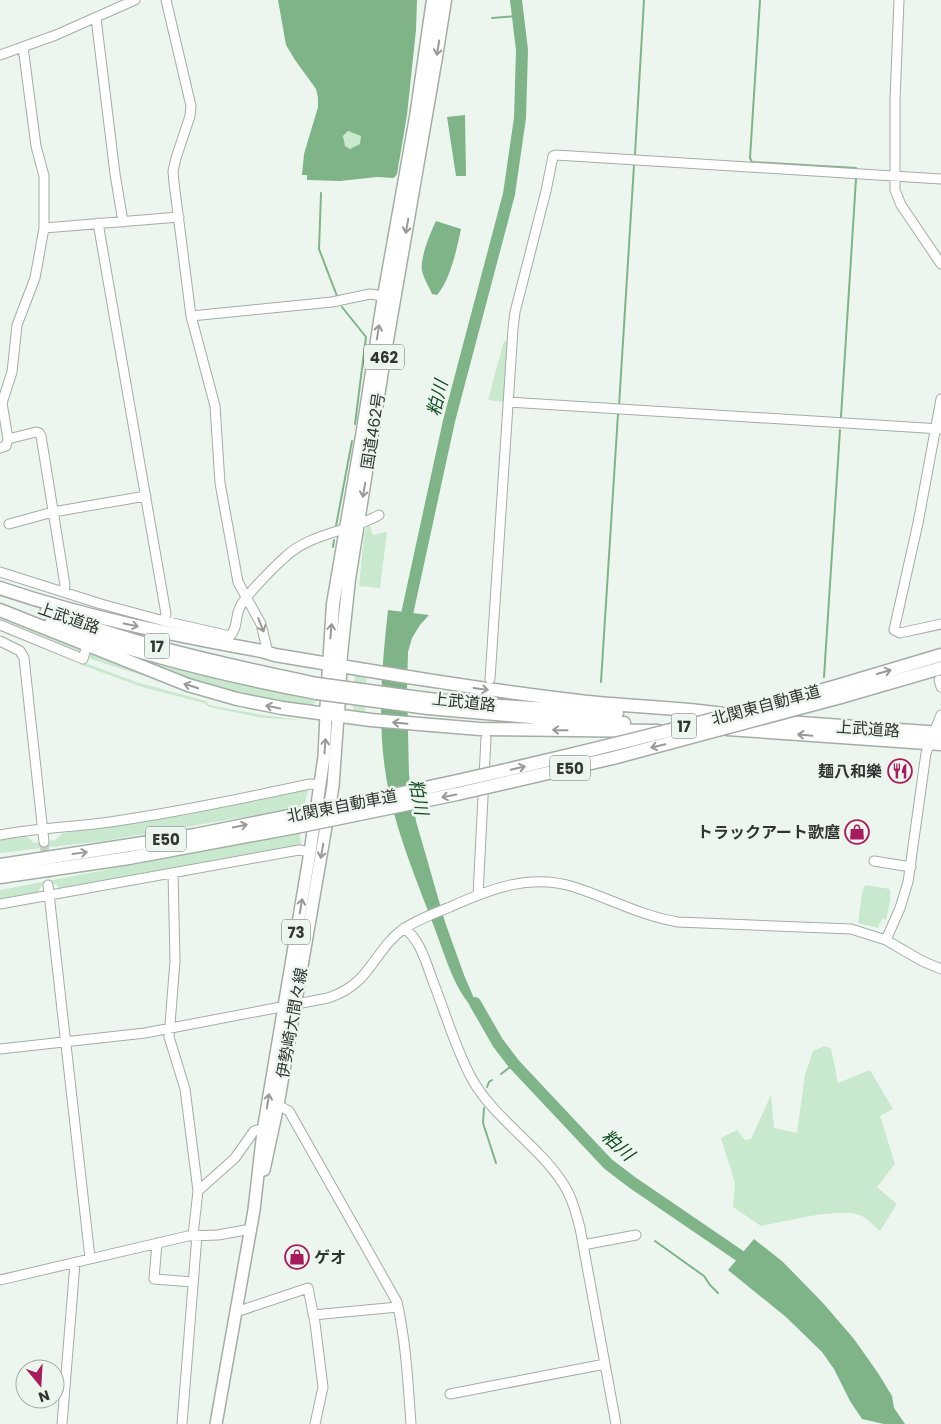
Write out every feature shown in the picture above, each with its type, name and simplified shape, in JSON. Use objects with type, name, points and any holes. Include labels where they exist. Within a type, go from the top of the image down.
[{"type":"highway","name":"国道462号","points":[[334,665],[346,604],[358,524],[433,0]]},
{"type":"highway","name":"国道462号","points":[[332,715],[334,665],[333,604],[362,436],[444,0]]},
{"type":"highway","points":[[0,588],[123,624],[374,672],[595,703],[710,712],[767,721]]},
{"type":"highway","name":"上武道路","points":[[0,594],[54,614],[162,648],[317,689]]},
{"type":"highway","points":[[2,607],[132,664],[196,688],[260,704],[371,720],[480,729],[678,732],[713,728]]},
{"type":"highway","name":"上武道路","points":[[2,607],[152,656],[216,672],[317,689],[532,718],[937,739]]},
{"type":"highway","name":"北関東自動車道","points":[[0,877],[129,858],[296,827],[457,794],[606,760],[839,691],[941,655]]},
{"type":"highway","name":"北関東自動車道","points":[[0,863],[32,860],[195,835],[390,796],[570,756],[839,691],[940,678]]},
{"type":"highway","name":"上武道路","points":[[428,704],[767,721],[937,739]]},
{"type":"highway","points":[[0,885],[129,858]]},
{"type":"main road","name":"伊勢崎大間々線","points":[[216,1424],[251,1229],[263,1131],[332,715]]},
{"type":"main road","name":"伊勢崎大間々線","points":[[254,1210],[260,1191],[278,1105],[333,786],[332,715]]},
{"type":"street","points":[[0,55],[96,18],[135,0]]},
{"type":"street","points":[[166,0],[191,106],[190,116],[173,171],[191,316],[215,406],[220,483],[238,582],[261,624],[268,653]]},
{"type":"street","points":[[899,0],[894,176],[897,198],[941,264]]},
{"type":"street","points":[[96,18],[115,174],[123,222]]},
{"type":"street","points":[[0,448],[6,446],[8,439],[2,403],[12,372],[17,325],[35,278],[44,228],[44,176],[36,146],[23,47]]},
{"type":"street","points":[[490,679],[515,312],[553,156],[941,179]]},
{"type":"street","points":[[44,228],[179,217]]},
{"type":"street","points":[[98,223],[116,337],[166,614],[164,621]]},
{"type":"street","points":[[191,316],[332,302],[370,294],[389,297]]},
{"type":"street","points":[[941,399],[938,429],[894,630],[900,633],[941,624]]},
{"type":"street","points":[[508,402],[938,429]]},
{"type":"street","points":[[8,439],[36,432],[39,433],[65,585],[64,592]]},
{"type":"street","points":[[9,524],[53,512],[146,496]]},
{"type":"street","points":[[0,572],[64,592],[100,607],[230,636],[235,628],[240,607],[246,598],[290,553],[310,541],[346,530],[379,515]]},
{"type":"street","points":[[0,625],[83,659],[86,652]]},
{"type":"street","points":[[0,641],[20,650],[24,658],[44,842]]},
{"type":"street","points":[[886,940],[900,908],[911,867],[926,754],[937,739],[941,715]]},
{"type":"street","points":[[474,896],[486,738]]},
{"type":"street","points":[[0,835],[162,814],[310,784],[320,785]]},
{"type":"street","points":[[0,904],[299,850],[310,852]]},
{"type":"street","points":[[874,861],[911,867]]},
{"type":"street","points":[[173,873],[175,961],[169,1029],[170,1044],[185,1089],[198,1190],[182,1424]]},
{"type":"street","points":[[0,1049],[169,1029],[328,998],[351,987],[392,939],[404,928],[474,896],[528,881],[546,881],[573,886],[662,920],[697,924],[859,930],[886,940],[922,961],[941,969]]},
{"type":"street","points":[[48,885],[90,1258]]},
{"type":"street","points":[[404,928],[411,933],[418,946],[471,1078],[494,1109],[558,1176],[573,1204],[583,1245],[616,1424]]},
{"type":"street","points":[[278,1105],[283,1106],[289,1111],[398,1307],[405,1349],[411,1424]]},
{"type":"street","points":[[198,1190],[235,1158],[254,1131],[263,1131]]},
{"type":"street","points":[[0,1280],[195,1235],[218,1235],[251,1229]]},
{"type":"street","points":[[583,1245],[636,1235]]},
{"type":"street","points":[[157,1243],[154,1280],[193,1282]]},
{"type":"street","points":[[62,1424],[74,1263]]},
{"type":"street","points":[[236,1312],[308,1288],[323,1387],[315,1424]]},
{"type":"street","points":[[313,1314],[398,1307]]},
{"type":"street","points":[[450,1394],[605,1364]]},
{"type":"shaded area","points":[[278,0],[417,0],[416,30],[407,115],[397,174],[394,178],[377,177],[340,181],[307,180],[307,175],[302,175],[304,154],[318,107],[318,98],[316,89],[286,45]],"holes":[[[348,131],[361,136],[360,144],[350,149],[345,146],[343,136]]]},
{"type":"shaded area","points":[[465,115],[466,176],[456,176],[447,117]]},
{"type":"shaded area","points":[[352,131],[358,134],[361,140],[358,146],[352,149],[346,146],[343,140],[346,134]]},
{"type":"shaded area","points":[[436,221],[461,229],[449,273],[442,289],[437,295],[432,294],[422,271],[422,259]]},
{"type":"shaded area","points":[[504,341],[508,342],[504,402],[488,400]]},
{"type":"shaded area","points":[[369,524],[373,535],[387,532],[380,588],[359,586],[364,535]]},
{"type":"shaded area","points":[[388,610],[429,615],[412,638],[408,652],[409,775],[416,821],[445,922],[464,975],[482,1017],[464,997],[452,974],[394,814],[383,755],[381,714],[382,672]]},
{"type":"shaded area","points":[[0,614],[200,693],[90,659],[89,653],[82,651],[79,653],[0,622]]},
{"type":"shaded area","points":[[83,641],[318,698],[318,700],[313,704],[314,709],[221,692]]},
{"type":"shaded area","points":[[83,662],[136,682],[206,701],[209,705],[302,720],[264,718],[209,707],[204,703],[142,687],[79,664]]},
{"type":"shaded area","points":[[355,672],[367,673],[365,716],[353,715]]},
{"type":"shaded area","points":[[308,790],[304,807],[103,841],[0,853],[0,840],[26,836],[34,843],[55,840],[63,833],[187,815]]},
{"type":"shaded area","points":[[300,833],[301,846],[298,847],[60,890],[56,884],[41,886],[38,893],[0,901],[0,890]]},
{"type":"shaded area","points":[[865,885],[890,889],[890,903],[886,920],[882,919],[878,928],[858,923],[862,893]]},
{"type":"shaded area","points":[[824,1046],[831,1048],[838,1083],[870,1070],[893,1109],[880,1116],[895,1164],[877,1187],[897,1204],[880,1231],[862,1216],[853,1213],[827,1214],[761,1226],[733,1207],[735,1183],[721,1138],[737,1130],[745,1140],[751,1139],[771,1095],[774,1128],[797,1133],[805,1075],[813,1051]]},
{"type":"shaded area","points":[[754,1239],[783,1262],[823,1303],[854,1339],[892,1396],[894,1408],[905,1424],[884,1424],[862,1419],[850,1401],[834,1369],[822,1352],[786,1317],[728,1270]]},
{"type":"waterway","name":"粕川","points":[[404,628],[449,421],[509,194],[520,118],[522,50],[516,0]]},
{"type":"waterway","points":[[635,154],[644,0]]},
{"type":"waterway","points":[[760,0],[750,158],[752,162],[856,168]]},
{"type":"waterway","points":[[492,18],[518,16]]},
{"type":"waterway","points":[[619,406],[634,165]]},
{"type":"waterway","points":[[841,417],[856,179]]},
{"type":"waterway","points":[[321,193],[319,249],[337,296]]},
{"type":"waterway","points":[[342,307],[366,337],[355,424]]},
{"type":"waterway","points":[[601,682],[618,414]]},
{"type":"waterway","points":[[824,677],[840,430]]},
{"type":"waterway","points":[[336,526],[352,441]]},
{"type":"waterway","points":[[333,547],[334,540]]},
{"type":"waterway","name":"粕川","points":[[475,1003],[498,1043],[514,1064],[608,1164],[753,1267]]},
{"type":"waterway","points":[[501,1074],[514,1064]]},
{"type":"waterway","points":[[487,1087],[492,1080]]},
{"type":"waterway","points":[[484,1108],[483,1123],[496,1163]]},
{"type":"waterway","points":[[655,1241],[704,1276],[718,1293]]},
{"type":"tunnel","points":[[487,733],[490,684]]},
{"type":"tunnel","points":[[44,842],[48,885]]},
{"type":"place","name":"麺八和樂","points":[[900,771]]},
{"type":"place","name":"トラックアート歌麿","points":[[857,832]]},
{"type":"place","name":"ゲオ","points":[[297,1257]]}]
